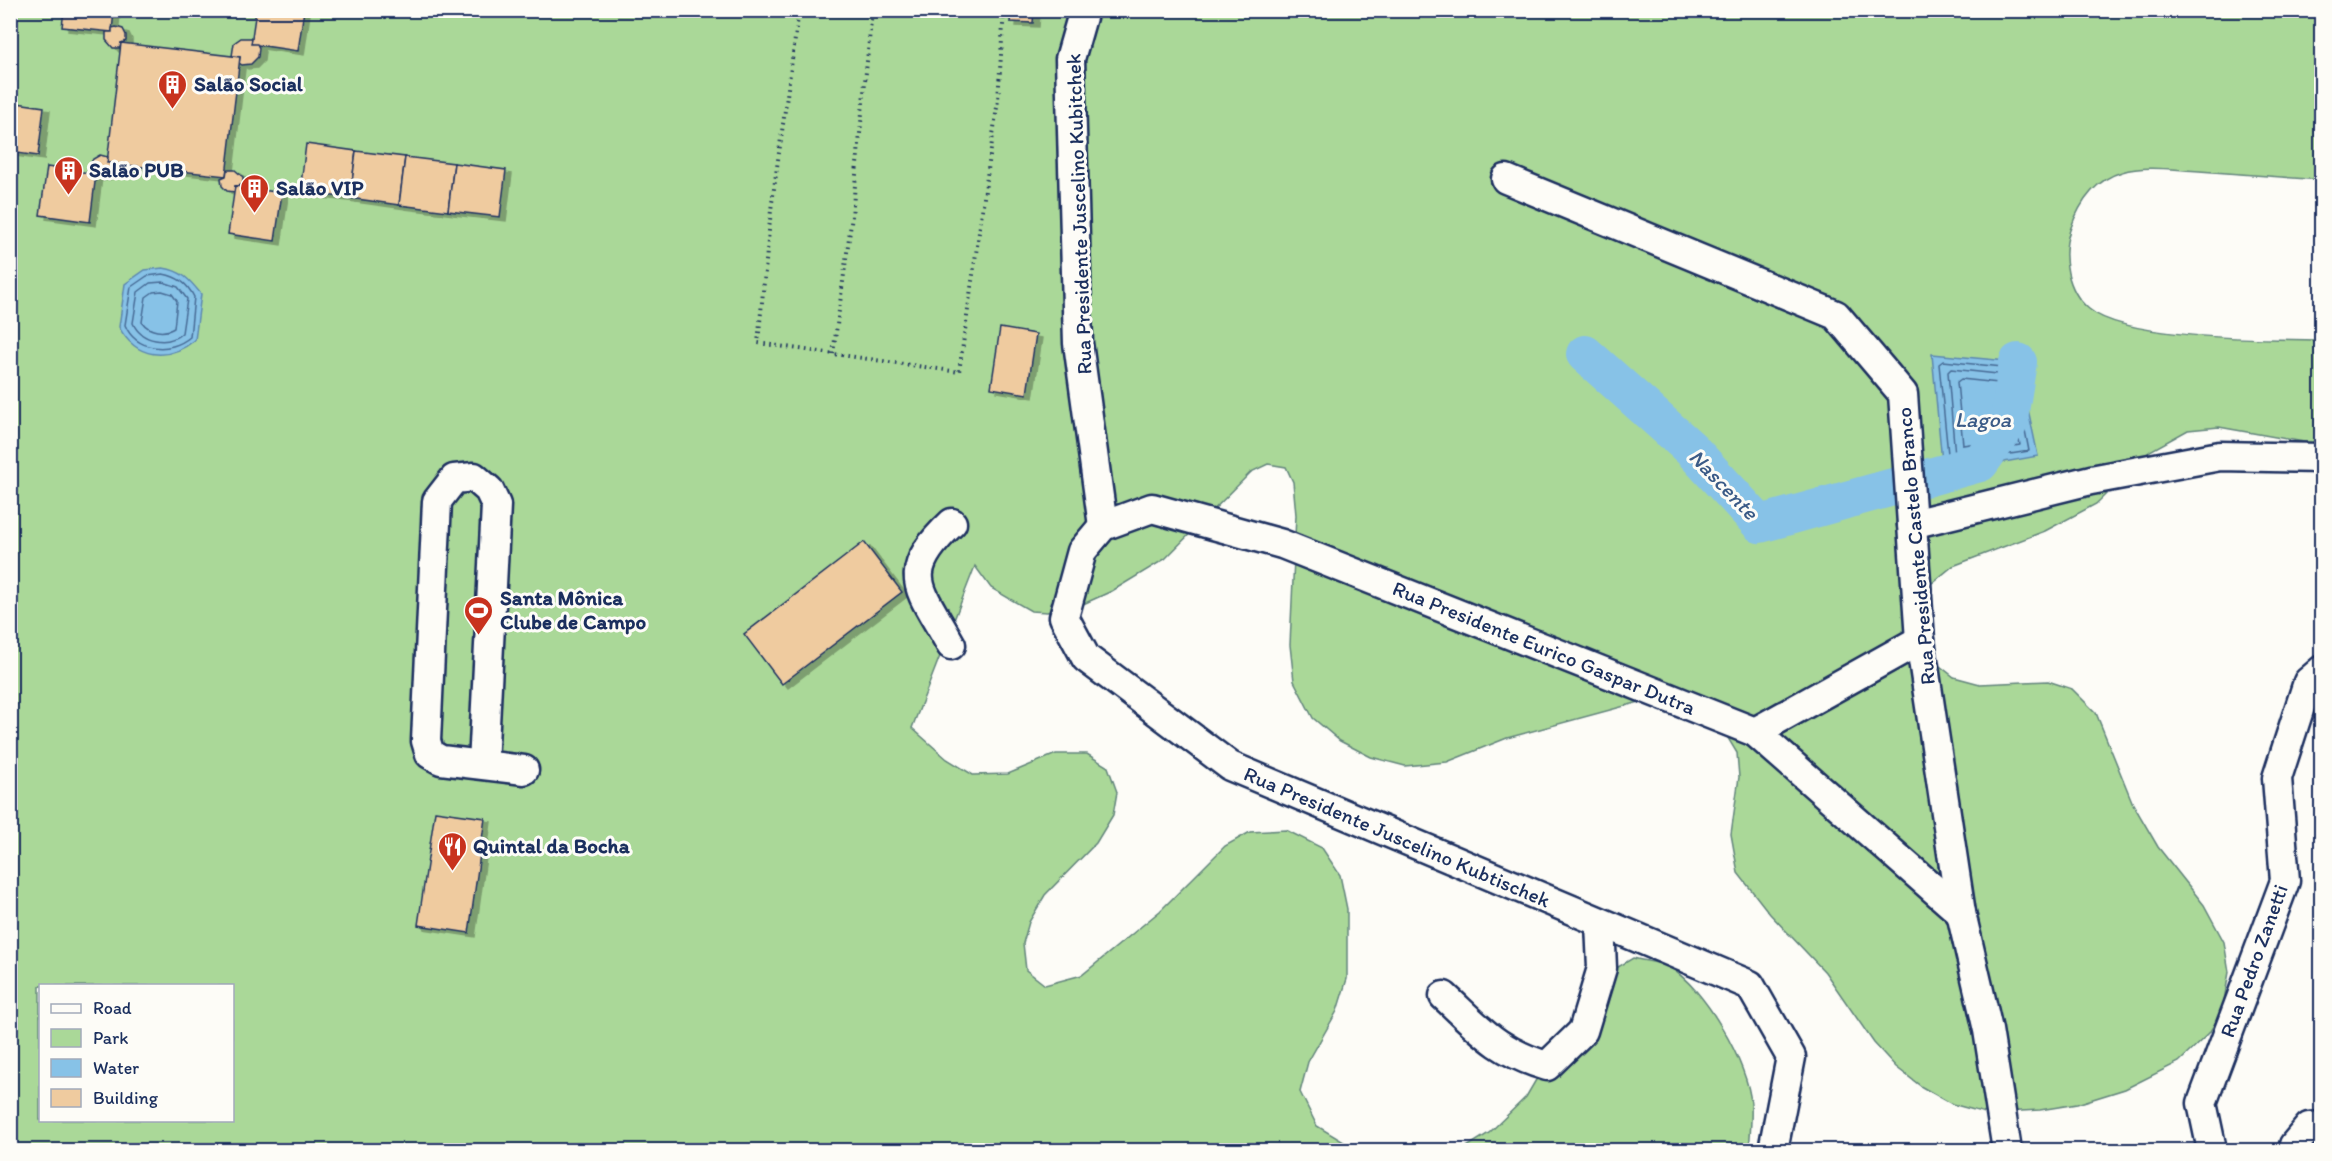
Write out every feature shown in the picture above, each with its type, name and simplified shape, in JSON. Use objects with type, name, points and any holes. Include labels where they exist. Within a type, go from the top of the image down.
[{"type":"street","name":"Rua Presidente Juscelino Kubitchek","points":[[1084,10],[1070,59],[1078,343],[1103,526]]},
{"type":"street","name":"Rua Presidente Castelo Branco","points":[[1506,179],[1836,315],[1903,394],[1920,640],[1961,914],[1988,1030],[2006,1149]]},
{"type":"street","points":[[1912,524],[2091,480],[2220,456],[2322,458]]},
{"type":"street","points":[[483,765],[496,505],[489,490],[474,477],[454,480],[437,501],[426,741],[430,754],[441,760],[524,770]]},
{"type":"street","name":"Rua Presidente Juscelino Kubtischek","points":[[1152,508],[1103,526],[1082,551],[1064,617],[1086,658],[1230,766],[1750,985],[1791,1057],[1773,1150]]},
{"type":"street","name":"Rua Presidente Eurico Gaspar Dutra","points":[[1152,508],[1282,544],[1755,732],[1961,914]]},
{"type":"street","points":[[951,645],[917,584],[919,563],[933,541],[952,523]]},
{"type":"street","points":[[1755,732],[1920,640]]},
{"type":"street","name":"Rua Pedro Zanetti","points":[[2212,1150],[2202,1103],[2285,881],[2277,778],[2308,681],[2322,670]]},
{"type":"street","points":[[1444,996],[1490,1039],[1518,1058],[1547,1066],[1583,1031],[1602,968],[1600,923]]},
{"type":"street","points":[[2293,1150],[2294,1145],[2308,1127],[2322,1126]]},
{"type":"path","points":[[799,10],[771,210],[758,343],[959,372],[998,100],[1004,10]]},
{"type":"path","points":[[833,354],[852,216],[872,10]]},
{"type":"green space","points":[[10,11],[2321,11],[2321,180],[2160,168],[2122,172],[2103,181],[2083,202],[2067,240],[2066,262],[2071,283],[2081,302],[2107,319],[2134,327],[2200,336],[2321,340],[2321,445],[2219,427],[2188,430],[2150,451],[2096,504],[2045,531],[1953,566],[1931,584],[1918,615],[1931,659],[1954,677],[1980,684],[2048,681],[2072,689],[2096,713],[2133,804],[2158,847],[2204,905],[2224,942],[2229,972],[2222,1012],[2209,1033],[2179,1062],[2125,1089],[2077,1104],[2040,1110],[1985,1113],[1952,1104],[1922,1087],[1896,1067],[1874,1043],[1825,972],[1770,914],[1738,873],[1731,834],[1739,777],[1737,753],[1722,728],[1643,701],[1507,738],[1447,762],[1405,766],[1371,757],[1340,741],[1313,718],[1294,681],[1290,645],[1296,515],[1293,482],[1286,467],[1268,464],[1251,472],[1165,559],[1112,591],[1081,605],[1047,612],[1031,611],[991,588],[975,566],[912,728],[947,759],[973,775],[1008,774],[1056,754],[1087,754],[1108,767],[1117,792],[1113,815],[1096,843],[1045,895],[1029,922],[1023,943],[1026,970],[1045,985],[1082,975],[1160,911],[1225,846],[1250,832],[1286,830],[1322,848],[1340,875],[1347,909],[1347,979],[1337,1011],[1308,1062],[1300,1092],[1317,1126],[1357,1150],[11,1150]]},
{"type":"green space","points":[[1633,958],[1665,965],[1682,977],[1696,991],[1722,1028],[1742,1069],[1748,1088],[1751,1104],[1749,1150],[1462,1150],[1489,1133],[1526,1097],[1582,1001],[1603,976]]},
{"type":"water","points":[[163,268],[185,276],[201,294],[195,340],[174,352],[153,354],[134,346],[119,327],[125,284],[145,270]]},
{"type":"water","name":"Lagoa","points":[[1932,354],[2018,362],[2038,456],[1943,473]]},
{"type":"building","points":[[64,10],[114,10],[112,32],[62,27]]},
{"type":"building","points":[[256,10],[304,10],[298,51],[251,44]]},
{"type":"building","points":[[1011,10],[1034,10],[1033,23],[1010,22]]},
{"type":"building","points":[[112,28],[123,29],[126,35],[126,41],[121,43],[120,48],[113,48],[106,40],[106,32],[112,32]]},
{"type":"building","points":[[241,38],[252,38],[251,44],[257,44],[259,48],[258,57],[251,64],[242,65],[239,63],[240,57],[232,56],[234,43]]},
{"type":"building","name":"Salão Social","points":[[121,43],[240,57],[226,176],[107,163]]},
{"type":"building","points":[[10,102],[44,107],[38,156],[10,152]]},
{"type":"building","points":[[306,144],[356,151],[350,198],[300,192]]},
{"type":"building","points":[[356,151],[405,157],[399,205],[350,198]]},
{"type":"building","points":[[100,155],[108,157],[107,163],[111,163],[111,167],[106,175],[96,177],[96,174],[91,173],[90,165],[93,159]]},
{"type":"building","points":[[405,157],[454,163],[448,211],[399,205]]},
{"type":"building","points":[[454,163],[506,170],[500,217],[448,211]]},
{"type":"building","name":"Salão PUB","points":[[47,167],[96,174],[90,222],[40,215]]},
{"type":"building","points":[[227,170],[235,170],[243,177],[243,185],[235,186],[235,192],[227,191],[222,186],[221,178],[226,176]]},
{"type":"building","name":"Salão VIP","points":[[235,186],[282,193],[275,241],[228,234]]},
{"type":"building","points":[[1000,328],[1036,334],[1027,394],[991,388]]},
{"type":"building","points":[[864,542],[902,592],[782,684],[744,634]]},
{"type":"building","name":"Quintal da Bocha","points":[[435,811],[485,818],[469,933],[418,925]]},
{"type":"waterway","name":"Nascente","points":[[1585,354],[1691,449],[1760,524],[1893,487]]},
{"type":"waterway","name":"Nascente","points":[[1926,478],[1980,463],[2008,424],[2018,362]]},
{"type":"place","name":"Salão Social","points":[[173,110]]},
{"type":"place","name":"Salão PUB","points":[[68,196]]},
{"type":"place","name":"Salão VIP","points":[[255,214]]},
{"type":"place","name":"Santa Mônica Clube de Campo","points":[[479,636]]},
{"type":"place","name":"Quintal da Bocha","points":[[452,872]]}]
